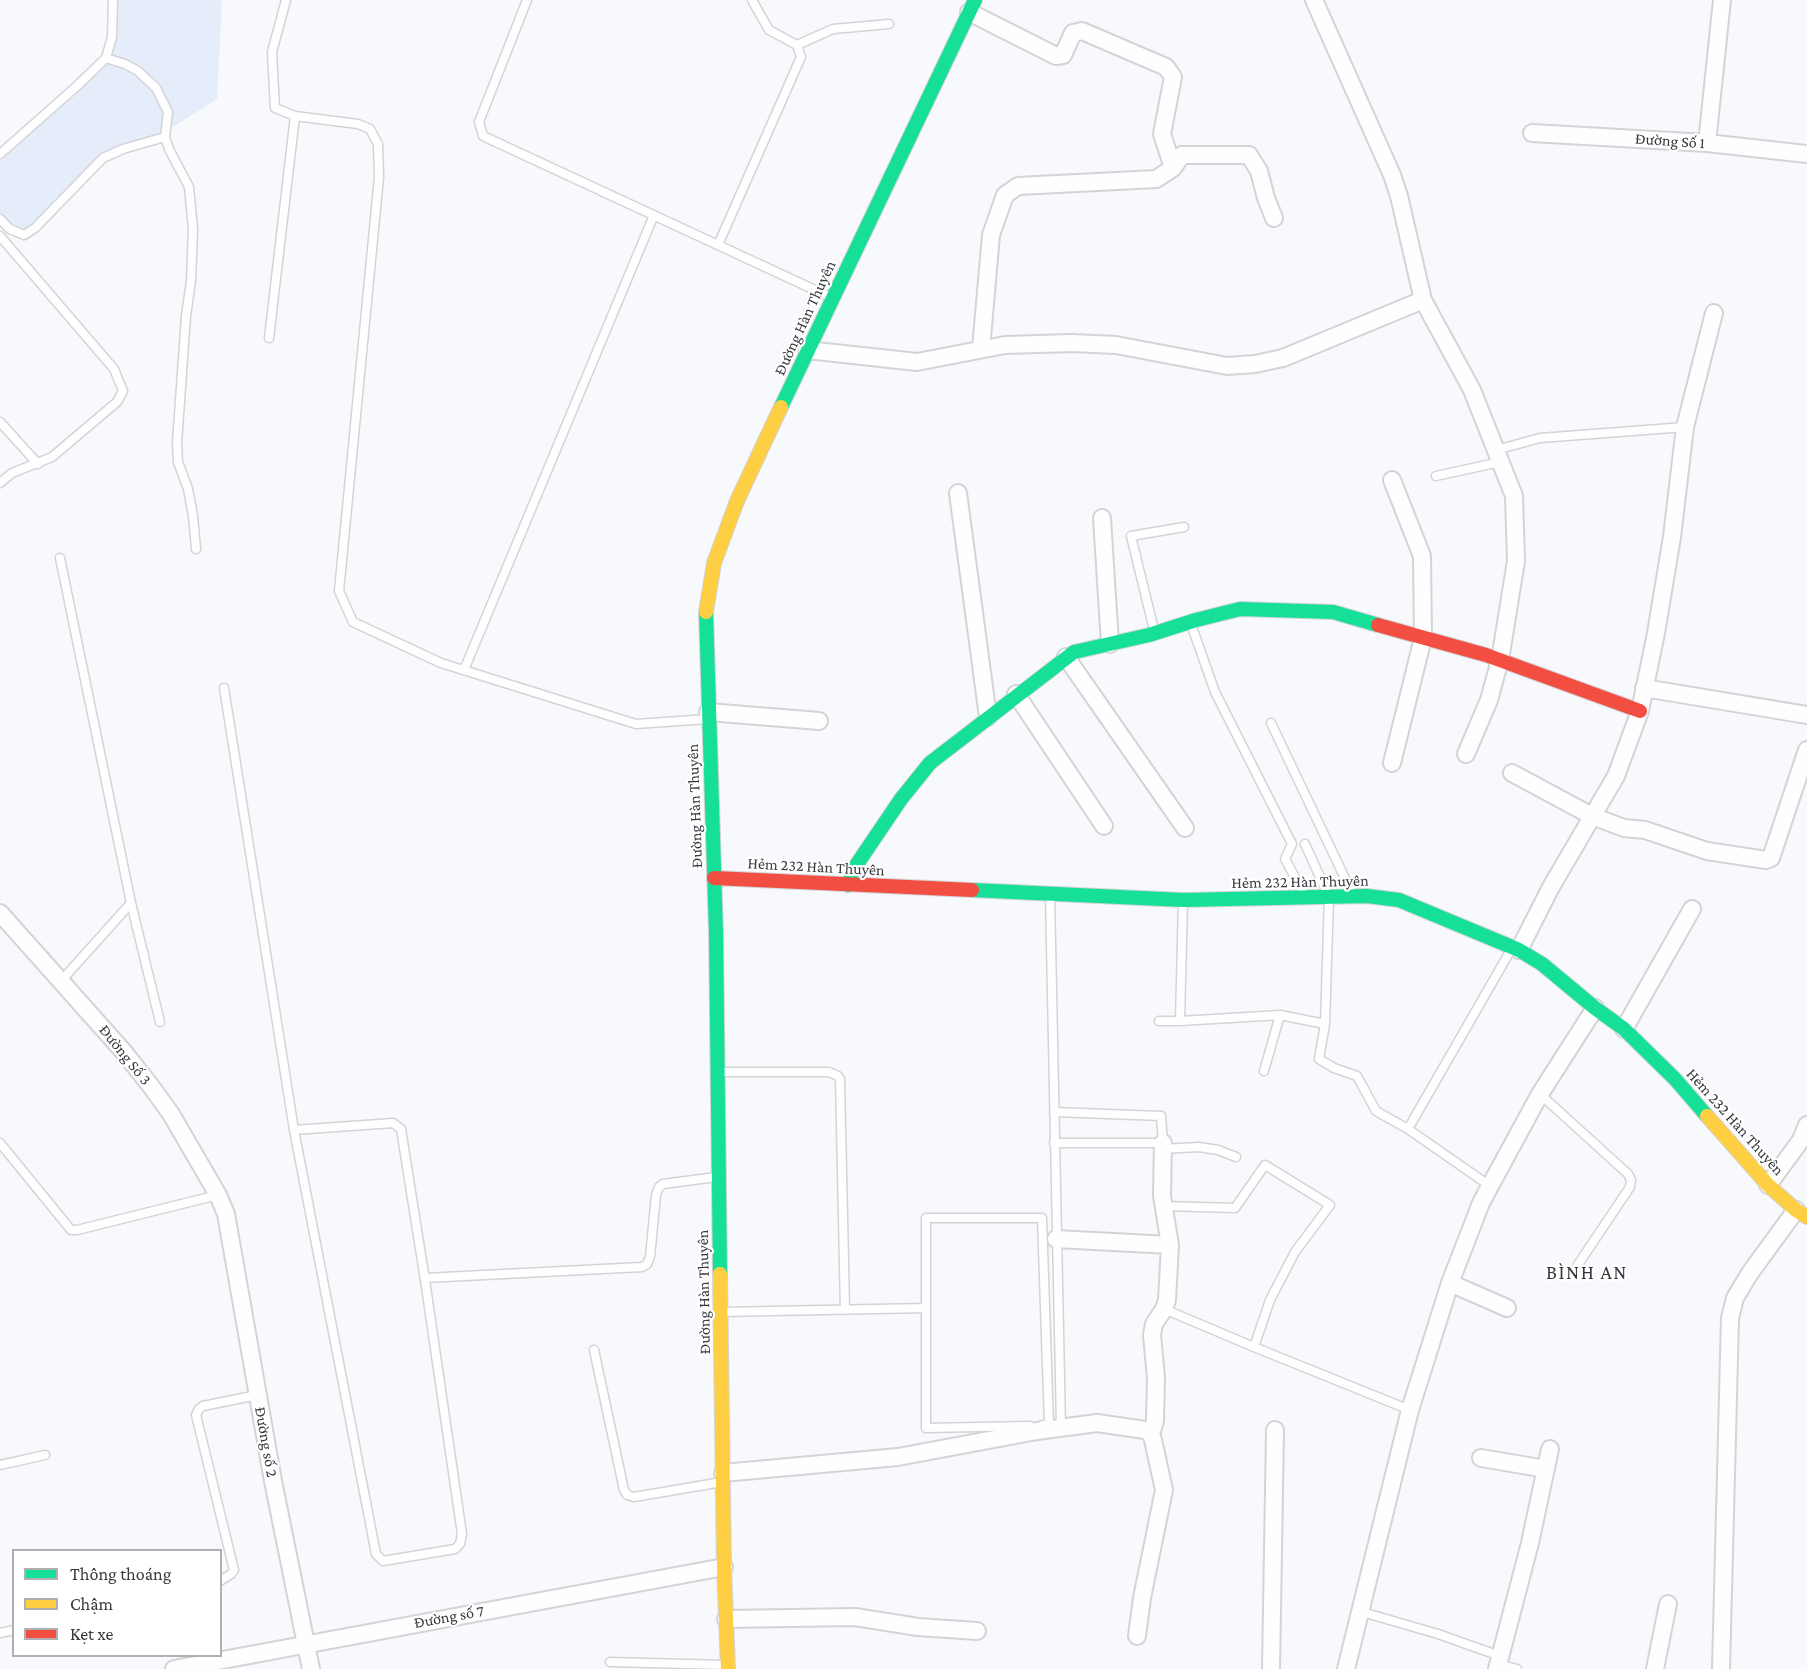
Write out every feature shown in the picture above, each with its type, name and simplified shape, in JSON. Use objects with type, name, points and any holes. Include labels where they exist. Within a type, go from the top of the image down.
[{"type":"street","points":[[1314,0],[1392,175],[1423,300],[1472,390],[1514,496],[1516,561],[1500,660],[1489,700],[1466,754]]},
{"type":"street","points":[[1707,143],[1722,0]]},
{"type":"street","points":[[972,6],[1056,56],[1063,55],[1073,33],[1082,31],[1166,68],[1173,77],[1162,134],[1173,168]]},
{"type":"street","name":"Đường Hàn Thuyên","points":[[728,1667],[724,1567],[714,878],[706,611],[714,562],[737,501],[972,6]]},
{"type":"street","name":"Đường Số 1","points":[[1532,133],[1707,143],[1807,154]]},
{"type":"street","points":[[981,349],[991,235],[1005,195],[1018,186],[1156,179],[1173,168],[1182,155],[1249,155],[1259,171],[1274,219]]},
{"type":"street","points":[[807,350],[917,362],[1005,345],[1072,343],[1116,345],[1227,366],[1255,364],[1283,358],[1423,300]]},
{"type":"street","points":[[1516,949],[1616,776],[1640,711],[1670,548],[1685,427],[1714,313]]},
{"type":"street","points":[[1392,480],[1422,556],[1424,638],[1392,763]]},
{"type":"street","points":[[958,493],[988,717]]},
{"type":"street","points":[[1102,518],[1110,644]]},
{"type":"street","points":[[848,885],[861,858],[901,799],[930,763],[1066,657],[1074,652],[1155,633],[1240,609],[1333,612],[1500,660],[1640,711]]},
{"type":"street","points":[[1066,657],[1185,828]]},
{"type":"street","points":[[1644,688],[1807,716]]},
{"type":"street","points":[[1016,694],[1104,826]]},
{"type":"street","points":[[708,716],[819,721]]},
{"type":"street","points":[[1512,773],[1592,816],[1624,828],[1645,830],[1707,851],[1766,860],[1771,858],[1807,750]]},
{"type":"street","name":"Hẻm 232 Hàn Thuyên","points":[[714,878],[1183,900],[1353,896],[1399,900],[1516,949],[1542,964],[1624,1029],[1675,1079],[1768,1185],[1801,1213]]},
{"type":"street","points":[[1624,1029],[1692,909]]},
{"type":"street","name":"Đường Số 3","points":[[0,913],[123,1051],[150,1085],[171,1114],[218,1195],[226,1214]]},
{"type":"street","points":[[1346,1669],[1362,1612],[1410,1410],[1450,1283],[1481,1203],[1540,1094],[1595,1008]]},
{"type":"street","points":[[1768,1185],[1802,1140],[1807,1125]]},
{"type":"street","points":[[1137,1636],[1142,1598],[1164,1490],[1151,1434],[1155,1421],[1156,1378],[1152,1335],[1154,1324],[1167,1300],[1170,1245],[1163,1206],[1162,1146]]},
{"type":"street","points":[[1721,1669],[1730,1318],[1735,1298],[1750,1273],[1801,1213]]},
{"type":"street","name":"Đường số 2","points":[[226,1214],[273,1481],[311,1669]]},
{"type":"street","points":[[1056,1239],[1170,1245]]},
{"type":"street","points":[[1450,1283],[1507,1308]]},
{"type":"street","points":[[723,1477],[898,1457],[1097,1423],[1145,1430],[1151,1434]]},
{"type":"street","points":[[1271,1669],[1275,1430]]},
{"type":"street","points":[[1498,1663],[1530,1544],[1550,1449]]},
{"type":"street","points":[[1481,1458],[1546,1469]]},
{"type":"street","name":"Đường số 7","points":[[174,1669],[724,1567]]},
{"type":"street","points":[[1655,1669],[1668,1604]]},
{"type":"street","points":[[726,1619],[855,1617],[918,1627],[977,1631]]},
{"type":"lane","points":[[1,150],[78,85],[106,57],[112,37],[113,0]]},
{"type":"lane","points":[[286,0],[272,52],[275,108],[295,116],[358,124],[370,129],[378,144],[379,177],[339,591],[353,622],[441,663],[636,724],[708,716]]},
{"type":"lane","points":[[527,0],[479,122],[483,136],[832,298]]},
{"type":"lane","points":[[718,245],[801,57],[797,45],[768,30],[752,0]]},
{"type":"lane","points":[[797,45],[833,29],[889,24]]},
{"type":"lane","points":[[106,57],[138,71],[156,88],[168,112],[165,137],[189,187],[193,229],[191,281],[186,316],[177,443],[178,462],[188,489],[193,516],[196,549]]},
{"type":"lane","points":[[269,338],[295,116]]},
{"type":"lane","points":[[0,219],[10,230],[24,235],[35,228],[103,158],[123,148],[165,137]]},
{"type":"lane","points":[[464,670],[654,215]]},
{"type":"lane","points":[[0,236],[114,369],[123,391],[117,402],[52,457],[12,473],[0,483]]},
{"type":"lane","points":[[0,422],[38,464]]},
{"type":"lane","points":[[1436,476],[1498,456],[1540,438],[1685,427]]},
{"type":"lane","points":[[1155,633],[1131,536],[1184,527]]},
{"type":"lane","points":[[60,558],[130,903],[160,1022]]},
{"type":"lane","points":[[1191,622],[1215,692],[1292,844],[1285,859],[1306,897]]},
{"type":"lane","points":[[224,688],[294,1130],[376,1554],[383,1561],[455,1549],[462,1534],[401,1129],[393,1123],[294,1130]]},
{"type":"lane","points":[[1271,723],[1353,896]]},
{"type":"lane","points":[[1305,844],[1329,897],[1325,1024],[1318,1059],[1334,1068],[1357,1076],[1376,1111],[1408,1129],[1490,1186]]},
{"type":"lane","points":[[1050,894],[1062,1428]]},
{"type":"lane","points":[[1180,1022],[1183,900]]},
{"type":"lane","points":[[61,981],[130,903]]},
{"type":"lane","points":[[1408,1129],[1516,949]]},
{"type":"lane","points":[[1159,1021],[1180,1022],[1280,1015],[1325,1024]]},
{"type":"lane","points":[[1264,1071],[1280,1015]]},
{"type":"lane","points":[[718,1072],[829,1072],[840,1079],[845,1310]]},
{"type":"lane","points":[[1540,1094],[1628,1174],[1631,1180],[1630,1187],[1577,1266]]},
{"type":"lane","points":[[1054,1112],[1161,1116],[1162,1146]]},
{"type":"lane","points":[[0,1143],[71,1230],[218,1195]]},
{"type":"lane","points":[[1054,1143],[1199,1147],[1218,1150],[1236,1157]]},
{"type":"lane","points":[[1163,1206],[1235,1208],[1265,1165],[1330,1205],[1294,1252],[1270,1300],[1254,1347]]},
{"type":"lane","points":[[425,1278],[642,1267],[647,1264],[650,1257],[656,1195],[659,1187],[663,1184],[719,1176]]},
{"type":"lane","points":[[926,1218],[1042,1218],[1049,1425],[926,1428],[926,1308],[926,1218]]},
{"type":"lane","points":[[721,1312],[926,1308]]},
{"type":"lane","points":[[1164,1309],[1410,1410]]},
{"type":"lane","points":[[594,1350],[624,1490],[627,1495],[634,1497],[723,1477]]},
{"type":"lane","points":[[222,1580],[234,1570],[196,1415],[203,1406],[257,1395]]},
{"type":"lane","points":[[0,1465],[45,1455]]},
{"type":"lane","points":[[1362,1612],[1438,1634],[1498,1663],[1517,1669]]},
{"type":"lane","points":[[610,1662],[728,1667]]},
{"type":"shaded area","points":[[117,0],[222,0],[217,99],[162,134],[121,145],[101,155],[33,225],[23,231],[11,226],[0,214],[0,159],[111,56],[116,38]]},
{"type":"traffic: fast","points":[[781,407],[975,0]]},
{"type":"traffic: fast","points":[[848,885],[855,867],[901,799],[930,763],[1074,652],[1149,635],[1240,609],[1333,612],[1378,625]]},
{"type":"traffic: fast","points":[[706,612],[716,933],[720,1274]]},
{"type":"traffic: fast","points":[[972,890],[1183,900],[1367,896],[1399,900],[1519,950],[1542,964],[1624,1029],[1675,1079],[1707,1116]]},
{"type":"traffic: slow","points":[[706,612],[714,563],[737,501],[781,407]]},
{"type":"traffic: slow","points":[[1707,1116],[1768,1185],[1807,1217]]},
{"type":"traffic: slow","points":[[720,1274],[724,1567],[728,1669]]},
{"type":"traffic: jam","points":[[1378,625],[1486,655],[1640,711]]},
{"type":"traffic: jam","points":[[714,878],[972,890]]},
{"type":"district","name":"BÌNH AN","points":[[1587,1273]]}]
